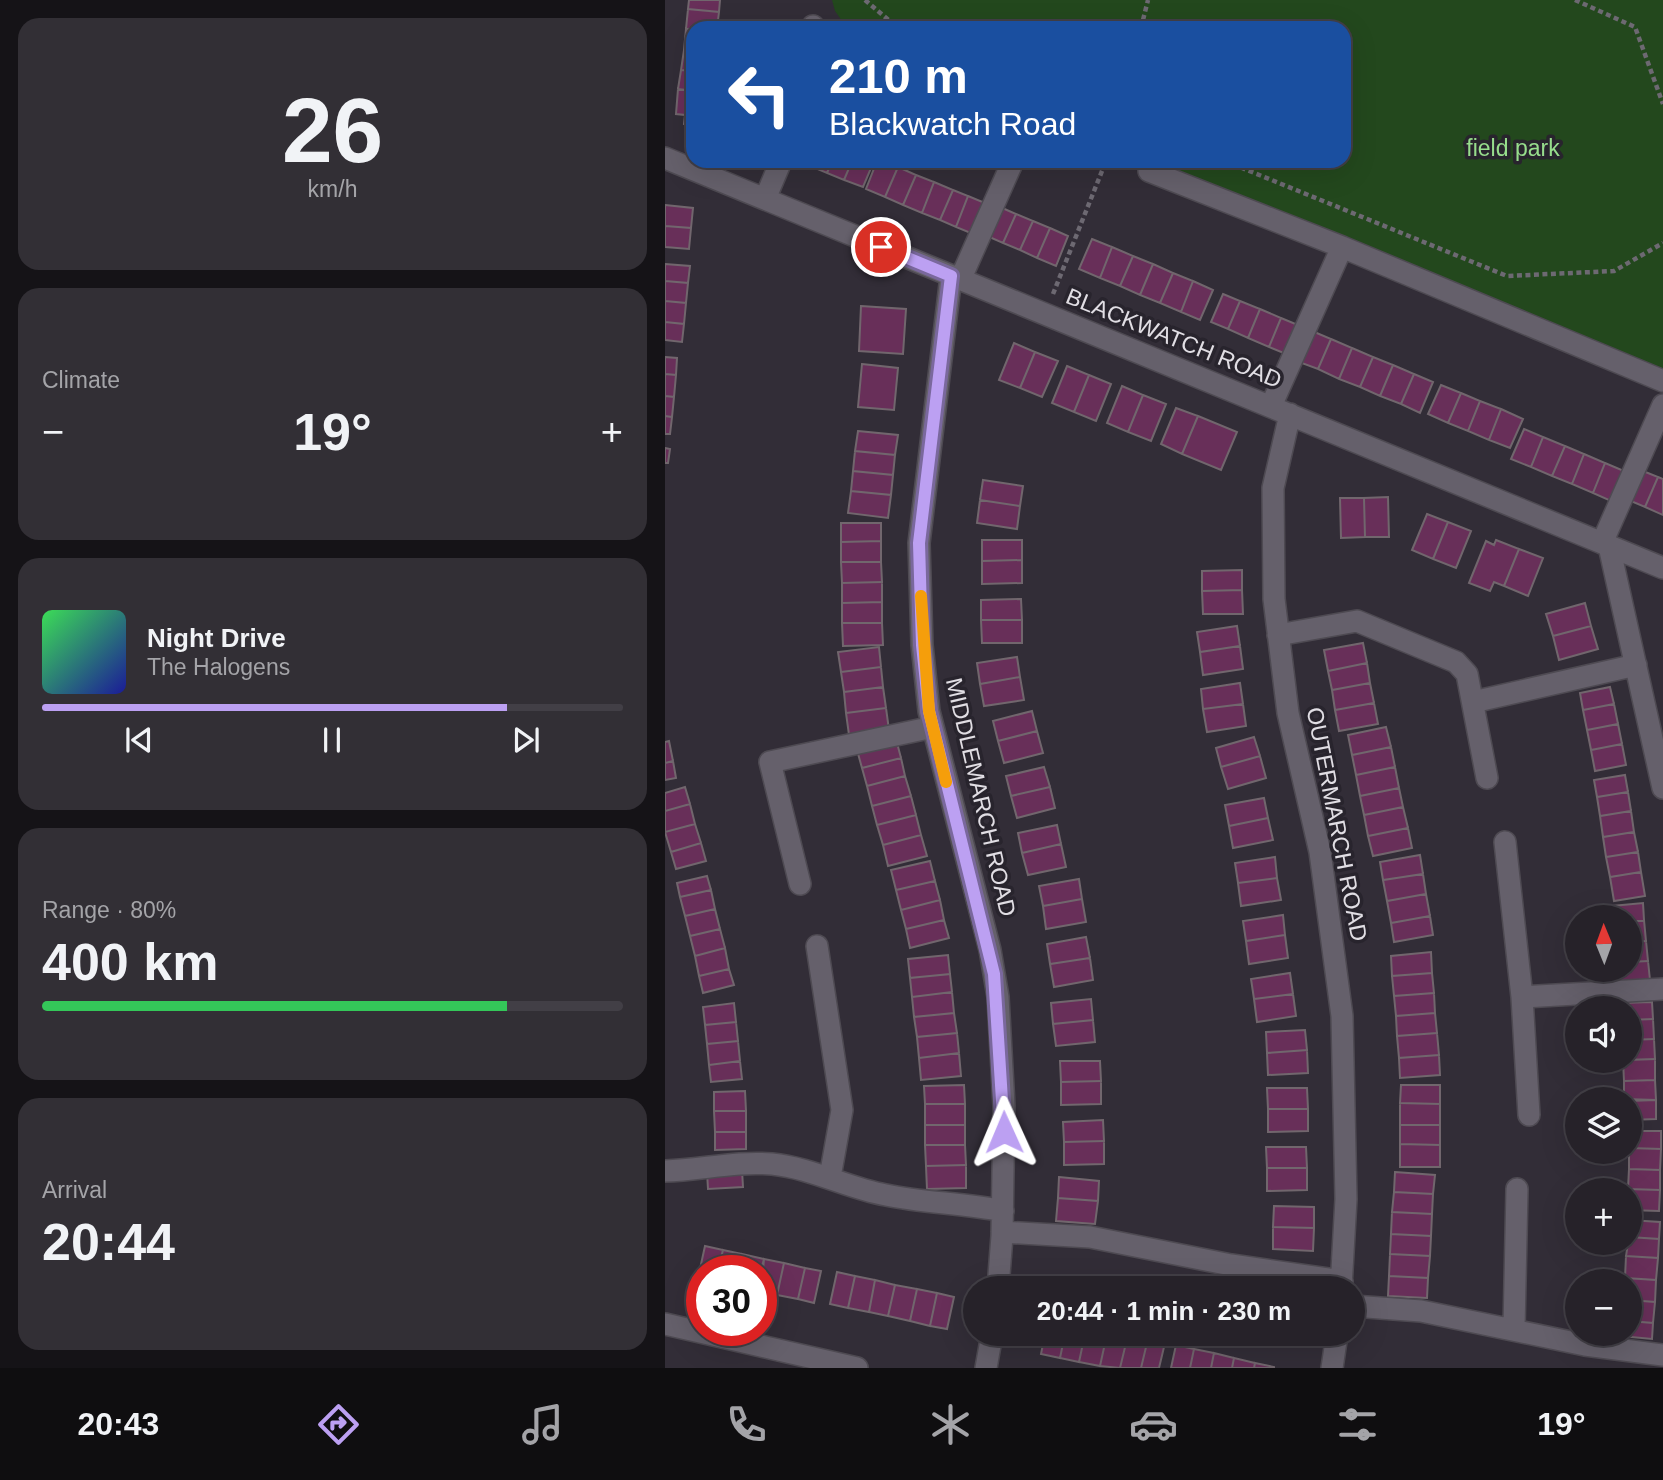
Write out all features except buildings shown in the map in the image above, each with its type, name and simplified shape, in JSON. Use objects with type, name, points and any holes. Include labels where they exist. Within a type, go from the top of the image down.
[{"type":"street","name":"BLACKWATCH ROAD","points":[[665,158],[686,167]]},
{"type":"street","name":"BLACKWATCH ROAD","points":[[689,168],[1663,568]]},
{"type":"street","points":[[765,199],[778,168]]},
{"type":"street","name":"MIDDLEMARCH ROAD","points":[[999,1276],[1003,1221],[1004,1106],[998,997],[990,950],[933,727],[922,645],[919,543],[956,278],[1010,168]]},
{"type":"street","points":[[1149,171],[1342,247],[1663,381]]},
{"type":"street","name":"OUTERMARCH ROAD","points":[[1342,247],[1280,410],[1273,488],[1278,635],[1288,712],[1320,852],[1342,1016],[1346,1199],[1342,1276]]},
{"type":"street","points":[[1663,405],[1605,544],[1636,665],[1663,788]]},
{"type":"street","points":[[1278,635],[1357,621],[1456,662],[1467,674],[1487,778]]},
{"type":"street","points":[[1473,702],[1636,665]]},
{"type":"street","points":[[800,884],[770,762],[933,727]]},
{"type":"street","points":[[1505,842],[1522,997],[1529,1115]]},
{"type":"street","points":[[817,946],[842,1110],[830,1177]]},
{"type":"street","points":[[1522,997],[1663,989]]},
{"type":"street","points":[[665,1171],[751,1163],[775,1164],[830,1177],[886,1195],[1003,1221],[1295,1276]]},
{"type":"street","points":[[1514,1328],[1517,1189]]},
{"type":"street","points":[[1365,1307],[1421,1311],[1630,1353],[1663,1355]]},
{"type":"street","points":[[665,1324],[857,1368]]},
{"type":"street","points":[[986,1368],[990,1346]]},
{"type":"street","points":[[1332,1368],[1335,1346]]},
{"type":"path","points":[[865,0],[890,21]]},
{"type":"path","points":[[1143,21],[1148,0]]},
{"type":"path","points":[[1576,0],[1635,27],[1663,104]]},
{"type":"path","points":[[1044,313],[1103,168]]},
{"type":"path","points":[[1242,168],[1507,276],[1614,271],[1663,243]]},
{"type":"green space","name":"field park","points":[[832,0],[1663,0],[1663,370],[1160,168],[1351,168],[1351,21],[842,21]]},
{"type":"slow traffic","points":[[921,596],[922,645],[929,711],[946,782]]},
{"type":"route","points":[[881,247],[951,276],[919,543],[922,645],[929,711],[990,950],[998,997],[1004,1132]]}]
